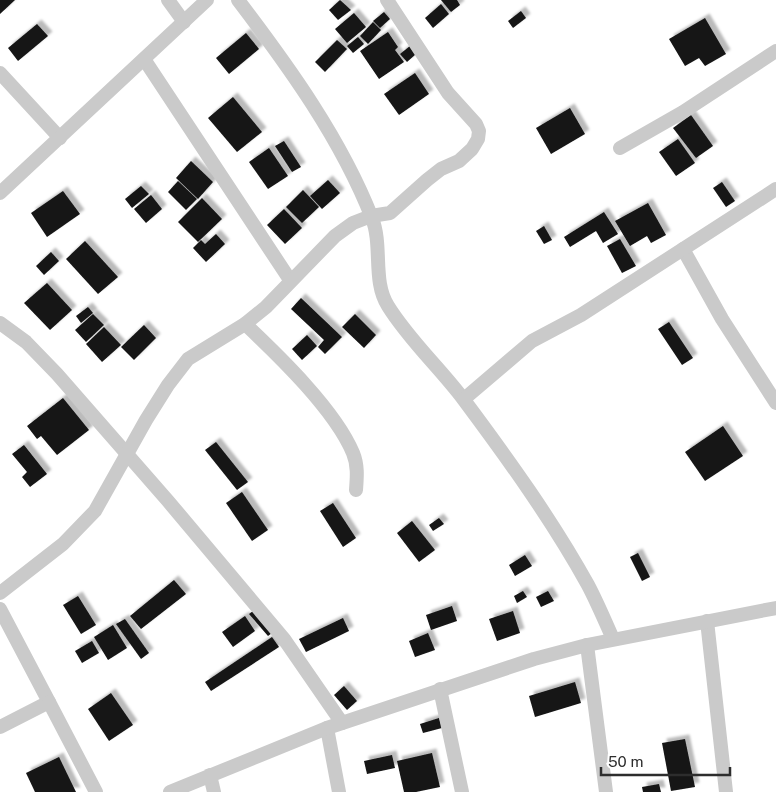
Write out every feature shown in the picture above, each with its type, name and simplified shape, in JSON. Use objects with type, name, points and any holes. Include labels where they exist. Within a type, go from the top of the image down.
[{"type":"street","points":[[168,0],[184,22]]},
{"type":"street","points":[[0,193],[207,0]]},
{"type":"street","points":[[238,0],[304,92],[336,146],[371,216],[378,235],[381,284],[386,304],[401,326],[422,348],[464,399],[555,529],[588,586],[613,640]]},
{"type":"street","points":[[0,593],[64,544],[95,511],[168,384],[188,359],[245,324],[266,307],[290,280],[335,236],[353,223],[371,216],[390,214],[427,180],[441,169],[459,161],[472,149],[478,139],[479,131],[476,124],[448,93],[388,0]]},
{"type":"street","points":[[620,148],[682,112],[776,51]]},
{"type":"street","points":[[144,59],[290,280]]},
{"type":"street","points":[[0,73],[60,138]]},
{"type":"street","points":[[464,399],[540,336],[581,315],[776,189]]},
{"type":"street","points":[[683,249],[722,319],[776,402]]},
{"type":"street","points":[[0,323],[26,342],[57,374],[168,501],[284,640],[342,723]]},
{"type":"street","points":[[245,324],[275,351],[342,433],[353,454],[357,470],[356,490]]},
{"type":"street","points":[[170,792],[327,728],[440,690],[586,645],[776,608]]},
{"type":"street","points":[[0,609],[96,792]]},
{"type":"street","points":[[708,621],[726,792]]},
{"type":"street","points":[[586,645],[606,792]]},
{"type":"street","points":[[440,690],[462,792]]},
{"type":"street","points":[[0,726],[49,702]]},
{"type":"street","points":[[327,728],[339,792]]},
{"type":"street","points":[[210,775],[214,792]]},
{"type":"building","points":[[0,0],[15,0],[0,14]]},
{"type":"building","points":[[340,0],[351,10],[338,20],[329,10]]},
{"type":"building","points":[[441,0],[457,0],[460,5],[451,12]]},
{"type":"building","points":[[441,4],[449,14],[433,28],[425,18]]},
{"type":"building","points":[[521,11],[526,18],[513,28],[508,21]]},
{"type":"building","points":[[384,12],[390,19],[380,28],[373,21]]},
{"type":"building","points":[[354,13],[366,27],[347,43],[335,29]]},
{"type":"building","points":[[705,18],[726,54],[705,66],[699,58],[685,66],[669,39]]},
{"type":"building","points":[[373,22],[381,30],[368,44],[360,36]]},
{"type":"building","points":[[37,24],[48,36],[18,61],[8,48]]},
{"type":"building","points":[[388,32],[398,47],[395,50],[404,62],[379,79],[360,51]]},
{"type":"building","points":[[246,33],[259,49],[229,74],[216,58]]},
{"type":"building","points":[[358,37],[364,44],[353,53],[347,46]]},
{"type":"building","points":[[337,40],[347,49],[325,72],[315,62]]},
{"type":"building","points":[[410,46],[416,54],[407,62],[400,54]]},
{"type":"building","points":[[415,73],[429,94],[399,115],[384,94]]},
{"type":"building","points":[[233,97],[262,132],[237,152],[208,118]]},
{"type":"building","points":[[570,108],[585,134],[551,154],[536,128]]},
{"type":"building","points":[[691,115],[713,146],[696,158],[673,128]]},
{"type":"building","points":[[678,139],[695,163],[676,176],[659,152]]},
{"type":"building","points":[[284,141],[301,167],[292,172],[275,146]]},
{"type":"building","points":[[269,148],[288,176],[268,189],[249,162]]},
{"type":"building","points":[[191,161],[213,182],[198,199],[176,178]]},
{"type":"building","points":[[328,180],[340,193],[322,209],[310,196]]},
{"type":"building","points":[[178,181],[197,199],[186,210],[168,192]]},
{"type":"building","points":[[722,182],[735,201],[726,207],[713,188]]},
{"type":"building","points":[[141,186],[149,194],[132,208],[125,199]]},
{"type":"building","points":[[303,190],[319,207],[302,223],[286,207]]},
{"type":"building","points":[[63,191],[80,214],[47,237],[31,213]]},
{"type":"building","points":[[151,195],[162,209],[146,223],[134,209]]},
{"type":"building","points":[[202,198],[222,219],[198,242],[178,222]]},
{"type":"building","points":[[648,203],[666,235],[651,243],[647,236],[630,246],[615,221]]},
{"type":"building","points":[[284,209],[302,228],[285,244],[267,225]]},
{"type":"building","points":[[604,212],[618,234],[603,243],[596,231],[570,247],[564,237]]},
{"type":"building","points":[[544,226],[552,240],[544,244],[536,231]]},
{"type":"building","points":[[216,234],[225,244],[206,262],[193,248],[201,240],[205,244]]},
{"type":"building","points":[[620,239],[636,266],[622,273],[607,246]]},
{"type":"building","points":[[85,241],[118,277],[98,294],[66,259]]},
{"type":"building","points":[[51,252],[59,261],[44,275],[36,266]]},
{"type":"building","points":[[47,283],[72,310],[50,330],[24,303]]},
{"type":"building","points":[[301,298],[342,337],[325,354],[318,347],[324,340],[291,309]]},
{"type":"building","points":[[88,307],[93,313],[81,323],[76,316]]},
{"type":"building","points":[[93,314],[104,325],[86,342],[75,330]]},
{"type":"building","points":[[355,314],[376,335],[364,348],[342,327]]},
{"type":"building","points":[[669,322],[693,358],[682,365],[658,329]]},
{"type":"building","points":[[144,325],[156,338],[134,360],[121,347]]},
{"type":"building","points":[[104,327],[121,345],[102,362],[86,344]]},
{"type":"building","points":[[307,335],[317,346],[302,360],[292,349]]},
{"type":"building","points":[[63,398],[89,430],[57,455],[41,436],[37,439],[27,426]]},
{"type":"building","points":[[723,426],[743,456],[705,481],[685,452]]},
{"type":"building","points":[[216,442],[248,482],[237,490],[205,450]]},
{"type":"building","points":[[24,445],[47,474],[30,487],[22,477],[27,472],[12,454]]},
{"type":"building","points":[[242,492],[268,530],[252,541],[226,503]]},
{"type":"building","points":[[333,503],[356,538],[343,547],[320,511]]},
{"type":"building","points":[[439,518],[444,524],[433,531],[429,525]]},
{"type":"building","points":[[412,521],[435,550],[419,562],[397,533]]},
{"type":"building","points":[[638,553],[650,577],[642,581],[630,557]]},
{"type":"building","points":[[525,555],[532,566],[515,576],[509,565]]},
{"type":"building","points":[[174,580],[186,594],[141,629],[130,616]]},
{"type":"building","points":[[523,591],[527,597],[517,603],[514,596]]},
{"type":"building","points":[[548,591],[554,601],[541,607],[536,597]]},
{"type":"building","points":[[78,596],[96,625],[81,634],[63,605]]},
{"type":"building","points":[[452,606],[457,621],[431,630],[426,615]]},
{"type":"building","points":[[253,611],[272,633],[268,636],[249,614]]},
{"type":"building","points":[[513,611],[520,633],[497,641],[489,619]]},
{"type":"building","points":[[245,616],[255,631],[233,647],[222,632]]},
{"type":"building","points":[[343,618],[349,631],[306,652],[299,639]]},
{"type":"building","points":[[125,619],[149,653],[141,659],[116,624]]},
{"type":"building","points":[[113,625],[127,648],[108,660],[94,637]]},
{"type":"building","points":[[428,633],[435,650],[415,657],[409,641]]},
{"type":"building","points":[[272,637],[279,647],[211,691],[205,682]]},
{"type":"building","points":[[92,641],[99,653],[82,663],[75,651]]},
{"type":"building","points":[[575,682],[581,703],[535,717],[529,696]]},
{"type":"building","points":[[344,686],[357,701],[347,710],[334,695]]},
{"type":"building","points":[[111,693],[133,725],[109,741],[88,709]]},
{"type":"building","points":[[439,718],[442,728],[423,733],[420,724]]},
{"type":"building","points":[[685,739],[695,787],[671,791],[662,743]]},
{"type":"building","points":[[432,753],[440,787],[416,792],[404,792],[397,761]]},
{"type":"building","points":[[392,755],[395,768],[367,774],[364,761]]},
{"type":"building","points":[[59,757],[76,792],[35,792],[26,773]]},
{"type":"building","points":[[659,784],[661,792],[643,792],[642,787]]}]
